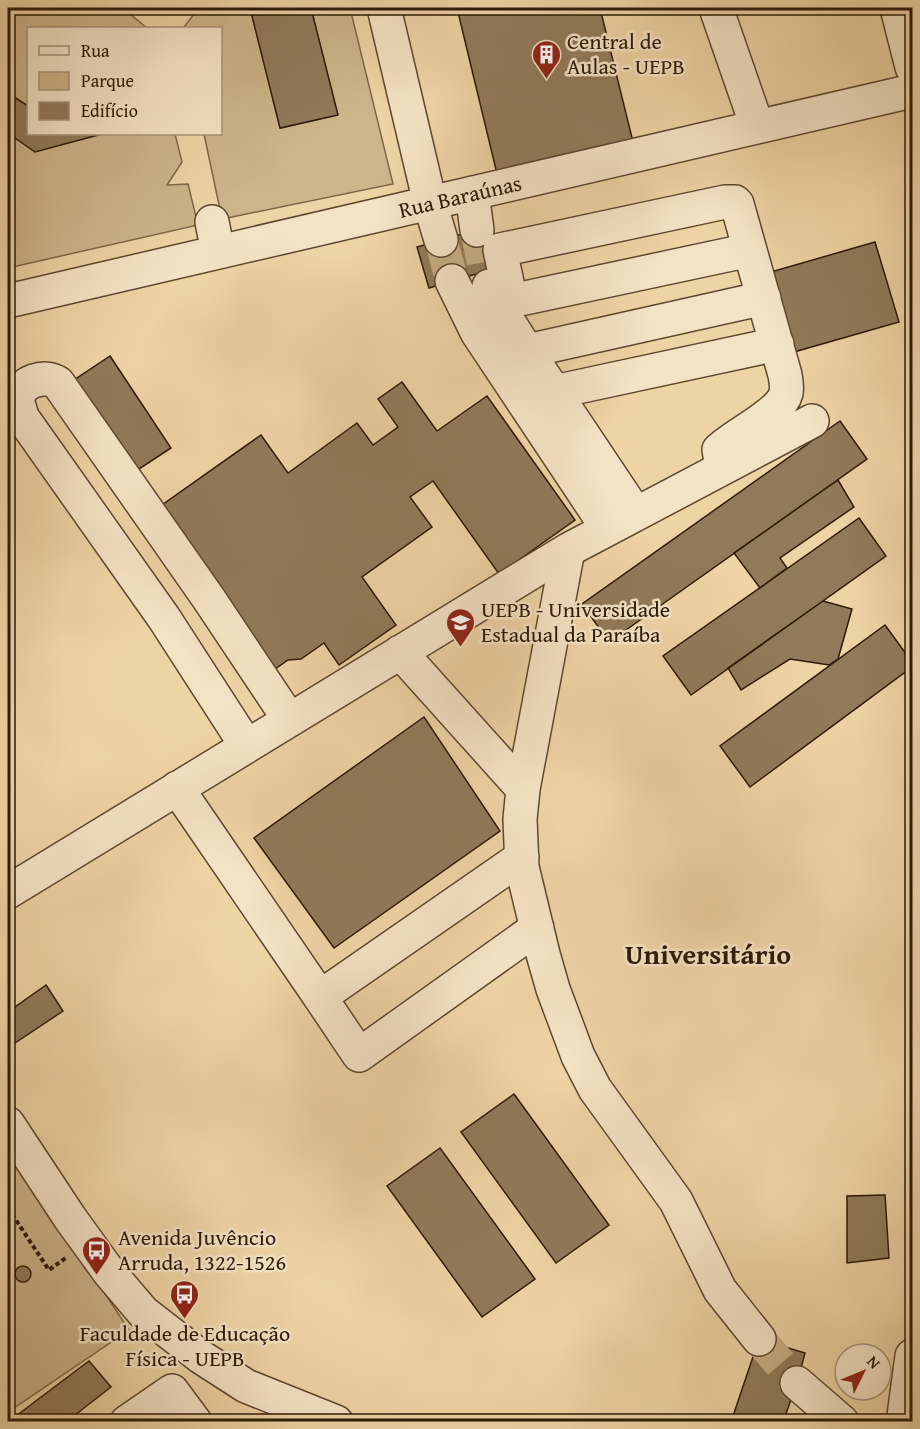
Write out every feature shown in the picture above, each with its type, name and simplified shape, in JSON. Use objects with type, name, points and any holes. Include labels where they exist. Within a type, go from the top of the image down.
[{"type":"street","points":[[384,8],[430,203],[441,240]]},
{"type":"street","points":[[716,8],[757,126]]},
{"type":"street","points":[[897,8],[912,67]]},
{"type":"street","name":"Rua Baraúnas","points":[[8,301],[215,237],[430,203],[912,91]]},
{"type":"street","points":[[472,193],[477,230]]},
{"type":"street","points":[[622,521],[554,392],[526,351],[495,289],[500,250],[732,201],[738,204],[785,375],[786,393],[777,408],[729,440],[719,450],[724,468]]},
{"type":"street","points":[[622,521],[477,332],[454,285],[495,289],[750,250]]},
{"type":"street","points":[[526,351],[764,298]]},
{"type":"street","points":[[554,392],[777,344]]},
{"type":"street","points":[[246,746],[164,618],[22,417],[17,400],[20,392],[26,386],[44,378],[57,383],[209,599],[289,719]]},
{"type":"street","points":[[8,892],[568,550],[812,421]]},
{"type":"street","points":[[568,550],[523,789],[520,819],[522,858],[545,963],[578,1056],[595,1089],[676,1201],[720,1290],[759,1339]]},
{"type":"street","points":[[399,652],[523,789]]},
{"type":"street","points":[[177,788],[359,1054],[537,928]]},
{"type":"street","points":[[320,998],[522,858]]},
{"type":"street","points":[[8,1124],[88,1243],[143,1312],[201,1357],[246,1386],[336,1422]]},
{"type":"street","points":[[905,1417],[912,1356]]},
{"type":"street","points":[[797,1383],[842,1422]]},
{"type":"street","points":[[130,1421],[172,1390],[195,1422]]},
{"type":"path","points":[[8,1208],[49,1270],[88,1243]]},
{"type":"green space","points":[[8,8],[115,8],[131,15],[146,27],[27,27],[27,135],[175,135],[182,162],[167,185],[188,184],[198,225],[8,268]]},
{"type":"green space","points":[[199,8],[250,8],[281,128],[337,115],[311,8],[350,8],[393,184],[222,219],[204,135],[222,135],[222,27],[184,27]]},
{"type":"green space","points":[[8,1146],[129,1330],[8,1412]]},
{"type":"building","points":[[250,8],[311,8],[338,115],[280,128]]},
{"type":"building","name":"Central de Aulas - UEPB","points":[[457,8],[600,8],[635,150],[499,182]]},
{"type":"building","points":[[8,93],[27,105],[27,135],[98,135],[35,152],[8,133]]},
{"type":"building","points":[[483,228],[496,268],[429,288],[417,247]]},
{"type":"building","points":[[875,242],[899,322],[787,354],[764,274]]},
{"type":"building","points":[[110,356],[171,448],[130,475],[68,384]]},
{"type":"building","points":[[402,382],[437,431],[487,396],[575,520],[499,574],[433,481],[410,497],[432,527],[362,577],[396,625],[339,665],[324,643],[301,659],[288,660],[271,672],[162,505],[261,435],[288,473],[357,423],[373,445],[398,427],[378,399]]},
{"type":"building","points":[[840,421],[867,459],[609,642],[582,604]]},
{"type":"building","points":[[838,480],[854,507],[780,558],[787,568],[760,588],[734,553]]},
{"type":"building","points":[[859,518],[886,556],[691,695],[663,656]]},
{"type":"building","points":[[823,601],[852,609],[838,659],[829,665],[790,659],[741,690],[728,668]]},
{"type":"building","points":[[885,625],[912,662],[912,667],[750,787],[720,746]]},
{"type":"building","points":[[424,717],[500,831],[334,948],[254,838]]},
{"type":"building","points":[[46,985],[63,1011],[12,1045],[8,1039],[8,1012]]},
{"type":"building","points":[[514,1094],[609,1225],[556,1263],[461,1132]]},
{"type":"building","points":[[440,1148],[535,1279],[482,1317],[387,1186]]},
{"type":"building","points":[[885,1195],[889,1258],[847,1263],[847,1196]]},
{"type":"building","points":[[23,1266],[31,1274],[23,1282],[15,1274]]},
{"type":"building","points":[[759,1339],[805,1353],[797,1383],[783,1422],[731,1422]]},
{"type":"building","points":[[89,1361],[111,1387],[66,1422],[8,1422]]},
{"type":"tunnel","points":[[477,230],[485,272]]},
{"type":"tunnel","points":[[441,240],[452,281]]},
{"type":"tunnel","points":[[759,1339],[797,1383]]},
{"type":"place","name":"Central de Aulas - UEPB","points":[[546,80]]},
{"type":"place","name":"UEPB - Universidade Estadual da Paraíba","points":[[460,648]]},
{"type":"place","name":"Avenida Juvêncio Arruda, 1322-1526","points":[[97,1276]]},
{"type":"place","name":"Faculdade de Educação Física - UEPB","points":[[185,1320]]},
{"type":"district","name":"Universitário","points":[[708,953]]}]
